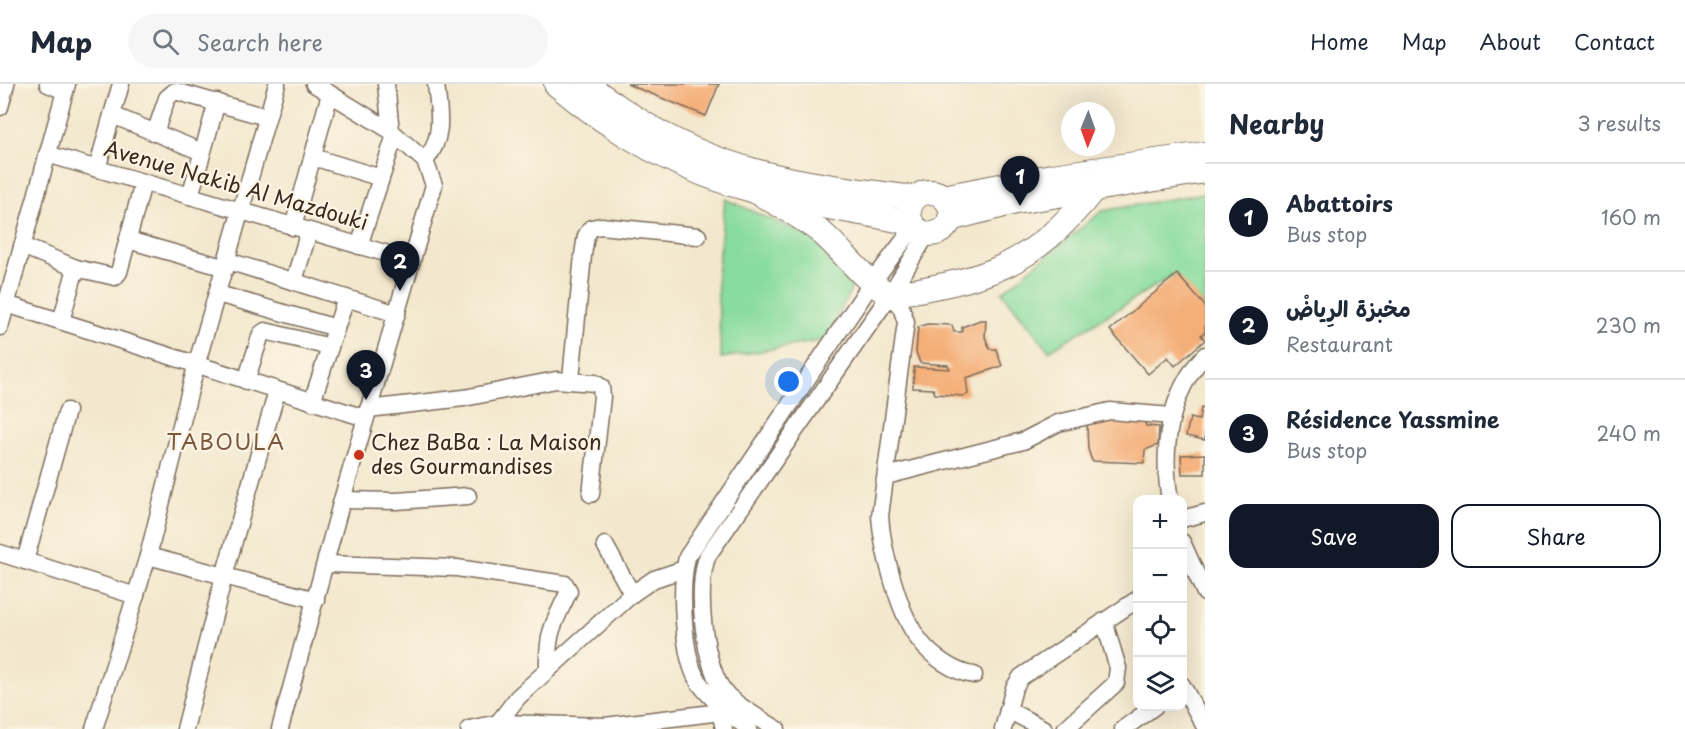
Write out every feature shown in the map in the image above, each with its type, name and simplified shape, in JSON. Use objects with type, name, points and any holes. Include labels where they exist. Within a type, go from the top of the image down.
[{"type":"highway","points":[[556,84],[583,106],[656,151],[702,173],[755,191],[918,228],[941,230],[946,208]]},
{"type":"highway","points":[[587,84],[658,133],[713,159],[794,182],[914,198],[928,192],[946,208],[1016,202],[1205,171]]},
{"type":"highway","points":[[946,208],[1053,176],[1205,154]]},
{"type":"highway","points":[[755,191],[793,213],[821,233],[880,290],[965,282],[1009,265],[1053,234],[1094,189]]},
{"type":"highway","points":[[914,198],[908,213],[918,228]]},
{"type":"street","points":[[0,107],[6,84]]},
{"type":"street","points":[[0,327],[4,303],[66,87],[48,84]]},
{"type":"street","points":[[97,169],[121,84]]},
{"type":"street","points":[[94,729],[148,556],[196,366],[227,264],[266,117],[278,84]]},
{"type":"street","points":[[280,729],[342,500],[433,192],[432,176],[425,161],[393,133],[314,84]]},
{"type":"street","points":[[359,246],[393,133],[386,84]]},
{"type":"street","points":[[425,161],[436,146],[440,131],[436,84]]},
{"type":"street","points":[[155,133],[169,94],[189,89],[217,102],[266,117]]},
{"type":"street","points":[[294,281],[313,157],[330,94]]},
{"type":"street","points":[[190,196],[217,102]]},
{"type":"street","points":[[112,116],[202,152]]},
{"type":"street","name":"Avenue Nakib Al Mazdouki","points":[[47,154],[412,261]]},
{"type":"street","points":[[313,157],[381,178]]},
{"type":"street","points":[[22,246],[76,268],[115,277],[119,272],[143,183]]},
{"type":"street","points":[[571,379],[583,255],[586,236],[591,228],[601,226],[698,236]]},
{"type":"street","points":[[724,729],[726,707],[711,664],[701,587],[708,555],[918,228]]},
{"type":"street","points":[[128,240],[294,281],[397,314]]},
{"type":"street","points":[[61,321],[76,268]]},
{"type":"street","points":[[880,290],[901,307],[906,322],[880,516],[882,531],[909,620],[925,646],[958,671],[974,675]]},
{"type":"street","points":[[749,729],[706,691],[694,672],[682,601],[684,569],[692,545],[880,290]]},
{"type":"street","points":[[218,294],[336,328]]},
{"type":"street","points":[[312,402],[346,298]]},
{"type":"street","points":[[4,303],[312,402],[367,414],[571,379],[595,383],[602,392],[591,494]]},
{"type":"street","points":[[246,381],[261,334],[265,331],[330,347]]},
{"type":"street","points":[[1169,495],[1166,465],[1172,416],[1187,377],[1205,355]]},
{"type":"street","points":[[185,729],[224,576],[277,391]]},
{"type":"street","points":[[25,561],[67,411]]},
{"type":"street","points":[[886,476],[1023,441],[1058,423],[1110,411],[1172,416]]},
{"type":"street","points":[[342,500],[396,501],[468,496]]},
{"type":"street","points":[[1187,518],[1205,513]]},
{"type":"street","points":[[605,545],[632,594]]},
{"type":"street","points":[[0,553],[136,596]]},
{"type":"street","points":[[148,556],[316,600]]},
{"type":"street","points":[[326,564],[457,568],[568,585],[569,591],[555,618],[548,639],[548,669]]},
{"type":"street","points":[[1187,566],[1205,592]]},
{"type":"street","points":[[509,725],[508,708],[632,594],[654,579],[684,569]]},
{"type":"street","points":[[1003,729],[1014,688],[1021,677],[1133,602]]},
{"type":"street","points":[[1065,729],[1116,682],[1118,668],[1104,621]]},
{"type":"street","points":[[1187,694],[1205,727]]},
{"type":"street","points":[[469,729],[509,725],[606,728],[726,707],[777,729]]},
{"type":"street","points":[[1008,710],[1044,729]]},
{"type":"street","points":[[1123,729],[1148,711]]},
{"type":"green space","points":[[1205,193],[1205,306],[1175,274],[1049,351],[1002,292],[1102,211]]},
{"type":"green space","points":[[725,199],[813,238],[852,288],[825,340],[721,358],[717,276]]},
{"type":"building","points":[[627,84],[719,84],[706,116]]},
{"type":"building","points":[[1177,274],[1205,306],[1205,332],[1201,335],[1205,340],[1175,366],[1168,357],[1148,374],[1110,330]]},
{"type":"building","points":[[986,320],[985,337],[990,349],[996,349],[1002,366],[966,378],[968,394],[963,396],[935,394],[933,389],[913,388],[914,367],[950,369],[948,365],[920,363],[916,352],[918,327],[927,324],[952,325],[954,332],[962,332],[962,327]]},
{"type":"building","points":[[1201,408],[1205,409],[1205,440],[1186,436],[1190,418],[1199,420]]},
{"type":"building","points":[[1110,416],[1143,418],[1146,426],[1159,427],[1158,445],[1145,450],[1144,463],[1092,461],[1088,449],[1087,425]]},
{"type":"building","points":[[1205,454],[1205,474],[1182,474],[1181,455]]},
{"type":"place","name":"Abattoirs","points":[[1020,206]]},
{"type":"place","name":"مخبزة الرِياضْ","points":[[400,291]]},
{"type":"place","name":"Résidence Yassmine","points":[[366,400]]},
{"type":"place","name":"Chez BaBa : La Maison des Gourmandises","points":[[359,455]]},
{"type":"district","name":"TABOULA","points":[[226,442]]}]
